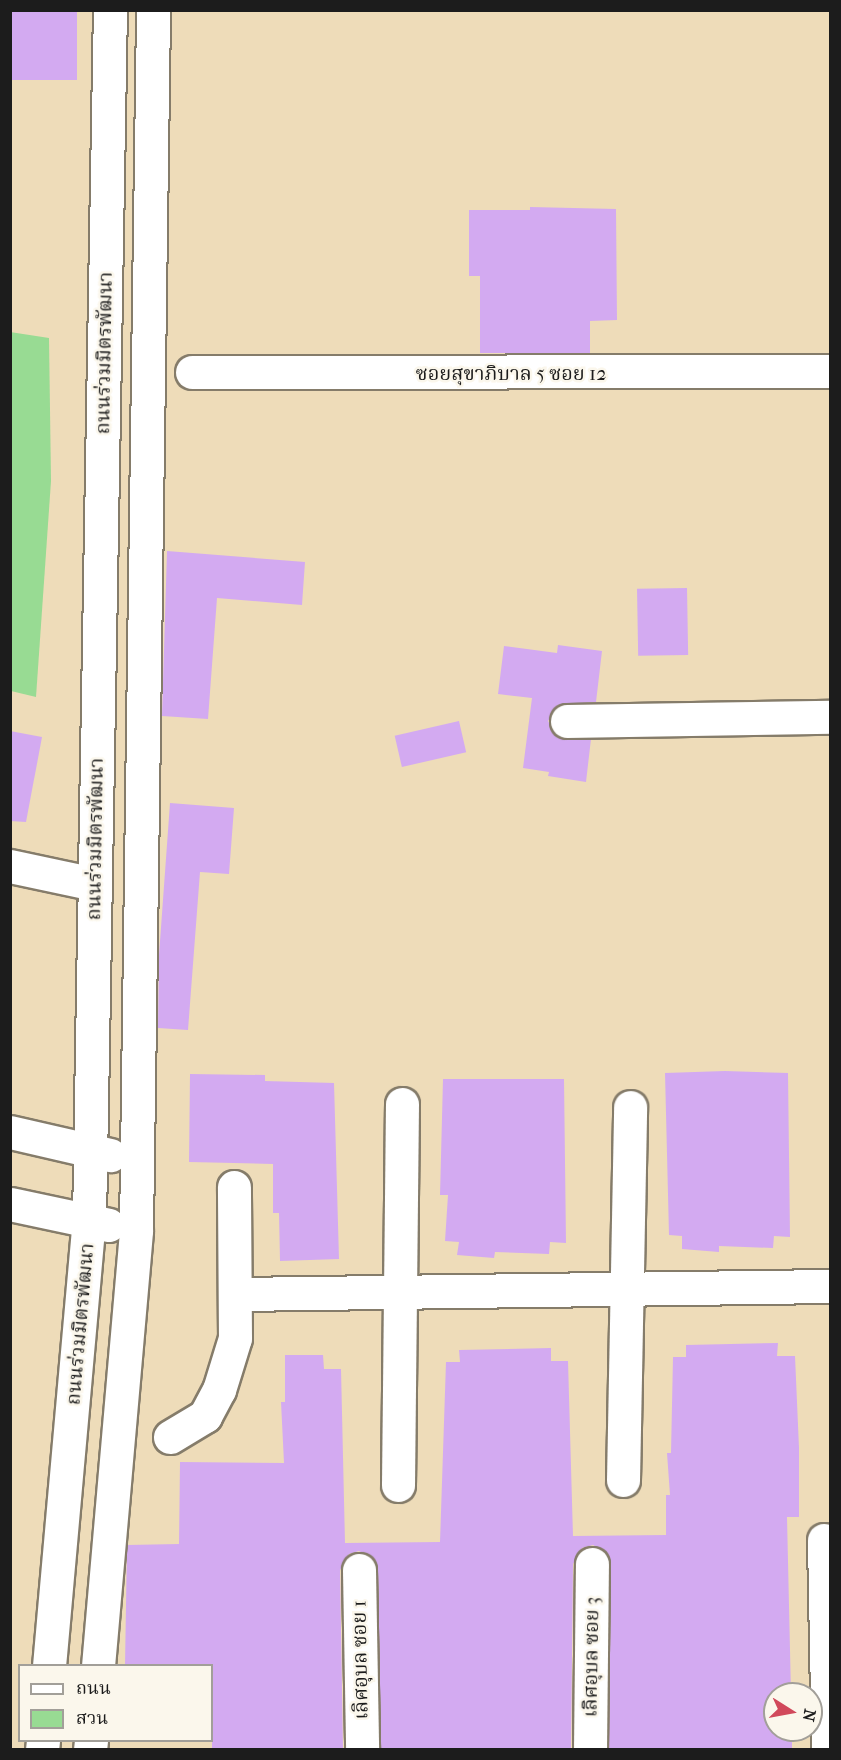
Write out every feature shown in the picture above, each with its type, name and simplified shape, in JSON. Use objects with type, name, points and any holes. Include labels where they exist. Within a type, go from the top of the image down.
[{"type":"street","name":"ถนนร่วมมิตรพัฒนา","points":[[50,1664],[89,1221],[110,10]]},
{"type":"street","points":[[98,1664],[136,1230],[135,1160],[153,10]]},
{"type":"street","name":"ซอยสุขาภิบาล 5 ซอย 12","points":[[192,372],[831,371]]},
{"type":"street","points":[[567,721],[831,717]]},
{"type":"street","points":[[10,866],[94,884]]},
{"type":"street","points":[[398,1485],[402,1104]]},
{"type":"street","points":[[623,1480],[624,1291],[630,1107]]},
{"type":"street","points":[[10,1132],[135,1160]]},
{"type":"street","points":[[170,1437],[205,1416],[219,1390],[235,1338],[234,1187]]},
{"type":"street","points":[[10,1204],[136,1230]]},
{"type":"street","points":[[236,1294],[624,1291],[831,1286]]},
{"type":"street","points":[[824,1540],[828,1749]]},
{"type":"street","name":"เลิศอุบล ซอย 3","points":[[590,1749],[592,1564]]},
{"type":"street","name":"เลิศอุบล ซอย 1","points":[[359,1570],[362,1749]]},
{"type":"green space","points":[[10,332],[49,338],[51,481],[36,697],[11,691]]},
{"type":"building","points":[[10,10],[77,10],[77,80],[10,80]]},
{"type":"building","points":[[530,207],[616,209],[617,320],[590,321],[590,353],[480,353],[480,276],[469,276],[469,210],[530,210]]},
{"type":"building","points":[[167,551],[305,562],[302,605],[217,598],[208,719],[162,716]]},
{"type":"building","points":[[687,588],[688,655],[638,656],[637,589]]},
{"type":"building","points":[[558,645],[602,651],[596,702],[558,705],[548,721],[558,738],[591,739],[586,782],[548,776],[549,772],[523,768],[532,698],[498,694],[504,646],[557,653]]},
{"type":"building","points":[[459,721],[466,752],[402,767],[395,736]]},
{"type":"building","points":[[10,731],[42,737],[26,822],[10,821]]},
{"type":"building","points":[[170,803],[234,808],[229,874],[200,872],[188,1030],[158,1028],[159,955]]},
{"type":"building","points":[[725,1071],[788,1073],[790,1237],[774,1236],[773,1248],[719,1246],[719,1252],[682,1249],[682,1236],[669,1235],[665,1073]]},
{"type":"building","points":[[190,1074],[265,1075],[265,1081],[334,1083],[339,1259],[280,1261],[279,1213],[273,1213],[273,1164],[189,1162]]},
{"type":"building","points":[[443,1079],[564,1079],[566,1243],[550,1242],[549,1254],[495,1252],[494,1258],[457,1255],[459,1242],[445,1241],[448,1195],[440,1195]]},
{"type":"building","points":[[778,1343],[777,1356],[795,1356],[799,1517],[787,1517],[791,1682],[763,1682],[763,1742],[792,1742],[792,1749],[609,1749],[611,1564],[608,1554],[593,1545],[582,1548],[573,1564],[571,1749],[381,1749],[378,1570],[375,1560],[359,1551],[349,1554],[340,1570],[343,1749],[212,1749],[213,1664],[125,1664],[127,1545],[179,1544],[180,1462],[284,1463],[281,1402],[285,1402],[285,1355],[323,1355],[324,1369],[341,1369],[345,1543],[440,1542],[446,1362],[460,1362],[459,1350],[551,1348],[551,1361],[568,1361],[573,1536],[666,1535],[666,1495],[670,1495],[667,1453],[671,1453],[673,1357],[686,1357],[686,1345]]}]
